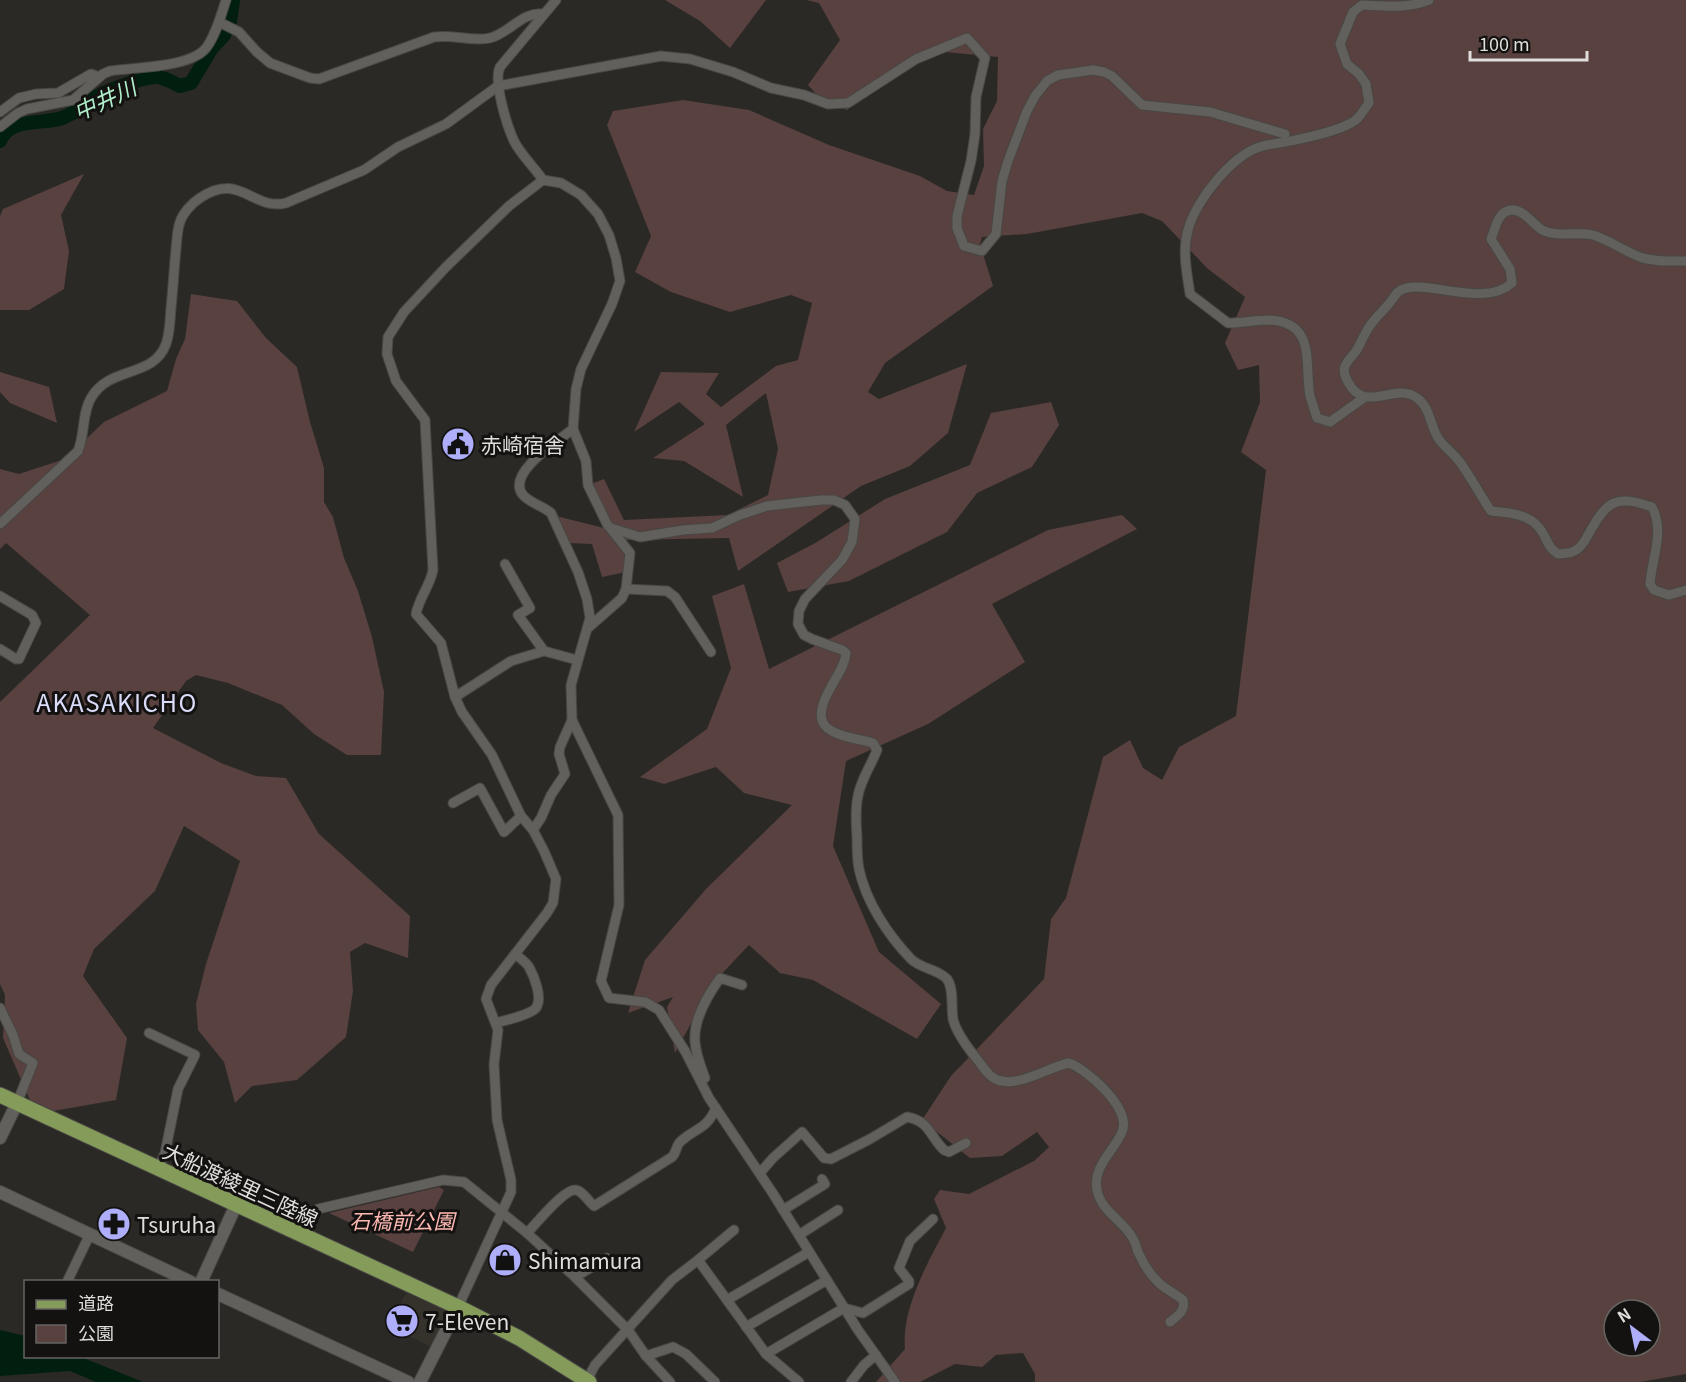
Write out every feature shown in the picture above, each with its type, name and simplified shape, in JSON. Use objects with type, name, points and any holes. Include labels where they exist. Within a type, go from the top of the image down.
[{"type":"main road","name":"大船渡綾里三陸線","points":[[0,1095],[458,1307],[519,1338],[587,1381]]},
{"type":"street","points":[[0,127],[27,109],[73,100],[99,77],[110,71],[183,61],[196,56],[224,24],[226,0]]},
{"type":"street","points":[[556,0],[500,66],[497,76],[514,140],[543,180],[561,183],[581,195],[598,214],[609,235],[620,280],[612,304],[581,369],[576,389],[573,429],[586,461],[588,485],[611,528],[630,554],[626,589],[622,598],[589,627]]},
{"type":"street","points":[[1429,0],[1401,7],[1362,4],[1353,12],[1340,44],[1347,64],[1359,74],[1366,84],[1369,103],[1357,119],[1339,129],[1267,145],[1234,162],[1224,172],[1197,209],[1188,230],[1184,258],[1190,294],[1228,324],[1270,321],[1288,324],[1298,331],[1308,352],[1310,396],[1317,418],[1330,422],[1365,397],[1408,393],[1419,399],[1429,413],[1438,438],[1458,459],[1491,511],[1526,516],[1536,524],[1549,545],[1558,554],[1572,552],[1579,548],[1608,505],[1618,500],[1636,501],[1652,507],[1658,519],[1658,540],[1650,584],[1654,590],[1669,595],[1686,590]]},
{"type":"street","points":[[224,24],[240,32],[270,63],[310,78],[319,79],[434,37],[446,35],[491,38],[529,14],[544,14]]},
{"type":"street","points":[[0,524],[78,451],[83,438],[86,410],[91,398],[101,386],[111,377],[144,368],[161,354],[167,343],[169,331],[178,228],[180,220],[193,203],[210,193],[230,188],[239,189],[267,204],[286,203],[364,170],[398,147],[446,124],[498,86],[661,56],[690,59],[733,72],[771,88],[804,95],[828,104],[848,103],[916,59],[967,38],[985,58],[976,97],[975,134],[971,161],[957,216],[957,228],[964,246],[982,251],[996,234],[1002,181],[1027,111],[1047,81],[1058,75],[1093,70],[1104,72],[1112,76],[1142,105],[1210,112],[1285,134]]},
{"type":"street","points":[[0,112],[19,98],[36,94],[58,93],[90,74],[99,77]]},
{"type":"street","points":[[420,1382],[458,1307],[511,1192],[511,1180],[497,1120],[494,1064],[498,1030],[486,999],[491,985],[553,903],[556,879],[533,830],[521,816],[492,755],[462,712],[455,697],[441,643],[416,614],[418,603],[432,578],[433,570],[425,420],[396,381],[387,354],[388,338],[404,312],[446,267],[509,206],[543,180]]},
{"type":"street","points":[[1365,397],[1357,393],[1348,383],[1344,371],[1346,362],[1355,352],[1371,324],[1397,292],[1415,286],[1467,294],[1504,290],[1512,284],[1510,269],[1491,238],[1501,215],[1507,211],[1513,210],[1523,214],[1543,230],[1556,234],[1593,235],[1640,257],[1651,260],[1686,261]]},
{"type":"street","points":[[573,429],[524,470],[518,485],[525,498],[551,513],[578,572],[587,599],[589,627],[571,685],[572,720],[618,815],[619,905],[601,981],[609,998],[645,1002],[659,1010],[686,1051],[709,1098],[760,1173],[844,1308],[895,1382]]},
{"type":"street","points":[[611,528],[640,537],[712,528],[767,506],[827,500],[834,500],[845,505],[855,519],[852,542],[842,560],[805,599],[799,611],[798,624],[804,634],[812,639],[846,653],[841,671],[822,706],[820,716],[824,726],[838,734],[873,743],[877,750],[864,775],[857,798],[856,834],[858,866],[862,882],[893,939],[913,962],[948,980],[954,1024],[973,1055],[990,1075],[1005,1082],[1016,1081],[1035,1076],[1057,1065],[1069,1063],[1087,1074],[1114,1101],[1121,1116],[1123,1130],[1101,1165],[1096,1183],[1097,1192],[1102,1203],[1134,1239],[1138,1253],[1154,1279],[1183,1300],[1182,1312],[1170,1323]]},
{"type":"street","points":[[505,564],[530,608],[518,615],[544,651]]},
{"type":"street","points":[[626,589],[667,591],[675,597],[711,652]]},
{"type":"street","points":[[0,596],[32,615],[36,623],[19,659],[0,649]]},
{"type":"street","points":[[455,697],[511,661],[544,651],[577,660]]},
{"type":"street","points":[[533,830],[565,774],[559,754],[572,720]]},
{"type":"street","points":[[453,803],[480,788],[504,832],[521,816]]},
{"type":"street","points":[[496,1023],[529,1013],[536,1008],[538,995],[529,967],[515,954]]},
{"type":"street","points":[[709,1098],[707,1083],[696,1052],[694,1040],[697,1026],[707,997],[720,978],[742,985]]},
{"type":"street","points":[[0,1008],[19,1054],[33,1063],[0,1138]]},
{"type":"street","points":[[149,1033],[195,1055],[178,1089],[165,1153],[158,1169]]},
{"type":"street","points":[[527,1233],[567,1194],[579,1191],[594,1206],[672,1157],[680,1141],[707,1124],[716,1108]]},
{"type":"street","points":[[760,1173],[802,1132],[827,1160],[870,1139],[907,1117],[918,1119],[923,1123],[944,1150],[950,1152],[966,1143]]},
{"type":"street","points":[[783,1210],[825,1184],[822,1179]]},
{"type":"street","points":[[288,1229],[297,1220],[318,1209],[443,1180],[464,1182],[502,1211],[575,1277],[628,1330],[646,1356],[670,1382]]},
{"type":"street","points":[[0,1192],[189,1280]]},
{"type":"street","points":[[201,1280],[236,1205]]},
{"type":"street","points":[[799,1235],[838,1210]]},
{"type":"street","points":[[766,1354],[844,1308],[863,1313],[909,1284],[898,1268],[910,1241],[933,1219]]},
{"type":"street","points":[[587,1381],[595,1365],[672,1280],[734,1230]]},
{"type":"street","points":[[67,1280],[90,1234]]},
{"type":"street","points":[[727,1300],[809,1251]]},
{"type":"street","points":[[575,1277],[607,1258]]},
{"type":"street","points":[[698,1260],[766,1354],[792,1380]]},
{"type":"street","points":[[746,1327],[827,1280]]},
{"type":"street","points":[[219,1294],[408,1382]]},
{"type":"street","points":[[646,1356],[673,1347],[686,1354],[715,1382]]},
{"type":"street","points":[[851,1382],[864,1365],[876,1355]]},
{"type":"shaded area","points":[[406,1293],[448,1311],[450,1314],[433,1348],[389,1326]]},
{"type":"shaded area","points":[[0,1330],[24,1336],[24,1358],[83,1358],[143,1382],[96,1382],[70,1371],[0,1376]]},
{"type":"green space","points":[[665,0],[766,0],[730,48],[700,21]]},
{"type":"green space","points":[[806,0],[1686,0],[1686,1374],[1640,1382],[1035,1382],[1035,1374],[1023,1353],[996,1355],[982,1367],[955,1364],[920,1382],[876,1382],[905,1349],[907,1318],[911,1302],[946,1228],[934,1199],[940,1190],[969,1194],[1034,1161],[1049,1147],[1037,1132],[1002,1156],[970,1158],[922,1120],[951,1076],[1044,979],[1051,919],[1066,898],[1103,757],[1130,740],[1143,768],[1162,780],[1179,747],[1236,716],[1266,470],[1241,452],[1260,402],[1259,365],[1238,370],[1225,343],[1245,297],[1208,269],[1162,221],[1142,213],[1027,234],[982,237],[980,244],[993,286],[885,363],[868,392],[879,399],[967,364],[948,433],[910,466],[861,486],[738,571],[729,538],[623,540],[626,572],[602,577],[592,544],[568,543],[556,516],[608,529],[588,485],[604,479],[624,520],[728,515],[768,495],[778,449],[766,393],[726,425],[743,497],[684,461],[653,458],[705,424],[679,402],[634,432],[661,372],[719,373],[706,394],[721,407],[776,366],[798,360],[812,303],[791,295],[730,312],[671,292],[635,272],[651,236],[607,125],[613,111],[683,100],[749,110],[829,145],[920,176],[947,191],[974,195],[984,166],[983,129],[997,101],[998,57],[945,52],[889,74],[847,110],[817,95],[808,85],[840,40],[819,3]]},
{"type":"green space","points":[[84,174],[61,215],[69,251],[64,289],[29,310],[0,310],[0,216],[3,209]]},
{"type":"green space","points":[[191,294],[237,301],[266,338],[297,367],[324,468],[324,502],[333,517],[344,558],[358,591],[372,637],[384,692],[381,755],[347,755],[314,734],[282,705],[228,683],[196,675],[186,681],[153,728],[221,763],[256,776],[286,778],[319,834],[410,916],[408,958],[365,943],[350,952],[353,991],[346,1037],[297,1080],[252,1086],[235,1103],[224,1062],[198,1030],[196,1004],[206,964],[240,861],[184,826],[155,891],[94,949],[83,976],[127,1038],[116,1100],[36,1114],[3,1038],[5,995],[0,984],[0,702],[90,615],[6,543],[0,549],[0,469],[19,474],[65,459],[104,422],[167,391],[176,359],[185,339]]},
{"type":"green space","points":[[0,372],[49,387],[57,423],[10,403],[0,392]]},
{"type":"green space","points":[[1051,402],[1059,425],[1032,467],[977,493],[947,532],[849,581],[788,592],[777,563],[817,542],[885,499],[970,465],[991,413]]},
{"type":"green space","points":[[1122,515],[1137,529],[992,604],[1025,662],[928,724],[846,761],[833,846],[879,952],[941,1004],[917,1039],[813,980],[780,973],[749,945],[713,983],[675,1053],[667,1007],[673,997],[628,1013],[645,960],[706,889],[792,805],[744,793],[716,767],[664,784],[640,777],[707,729],[731,668],[712,596],[744,584],[769,669],[1048,530]]},
{"type":"green space","name":"石橋前公園","points":[[439,1187],[444,1190],[413,1252],[329,1213]]},
{"type":"waterway","name":"中井川","points":[[0,141],[11,128],[27,123],[62,118],[98,96],[132,82],[157,77],[180,86],[191,83],[212,48],[224,35],[230,22],[233,0]]},
{"type":"place","name":"赤崎宿舎","points":[[458,444]]},
{"type":"place","name":"Tsuruha","points":[[114,1224]]},
{"type":"place","name":"Shimamura","points":[[505,1260]]},
{"type":"place","name":"7-Eleven","points":[[402,1321]]},
{"type":"district","name":"AKASAKICHO","points":[[117,701]]}]
